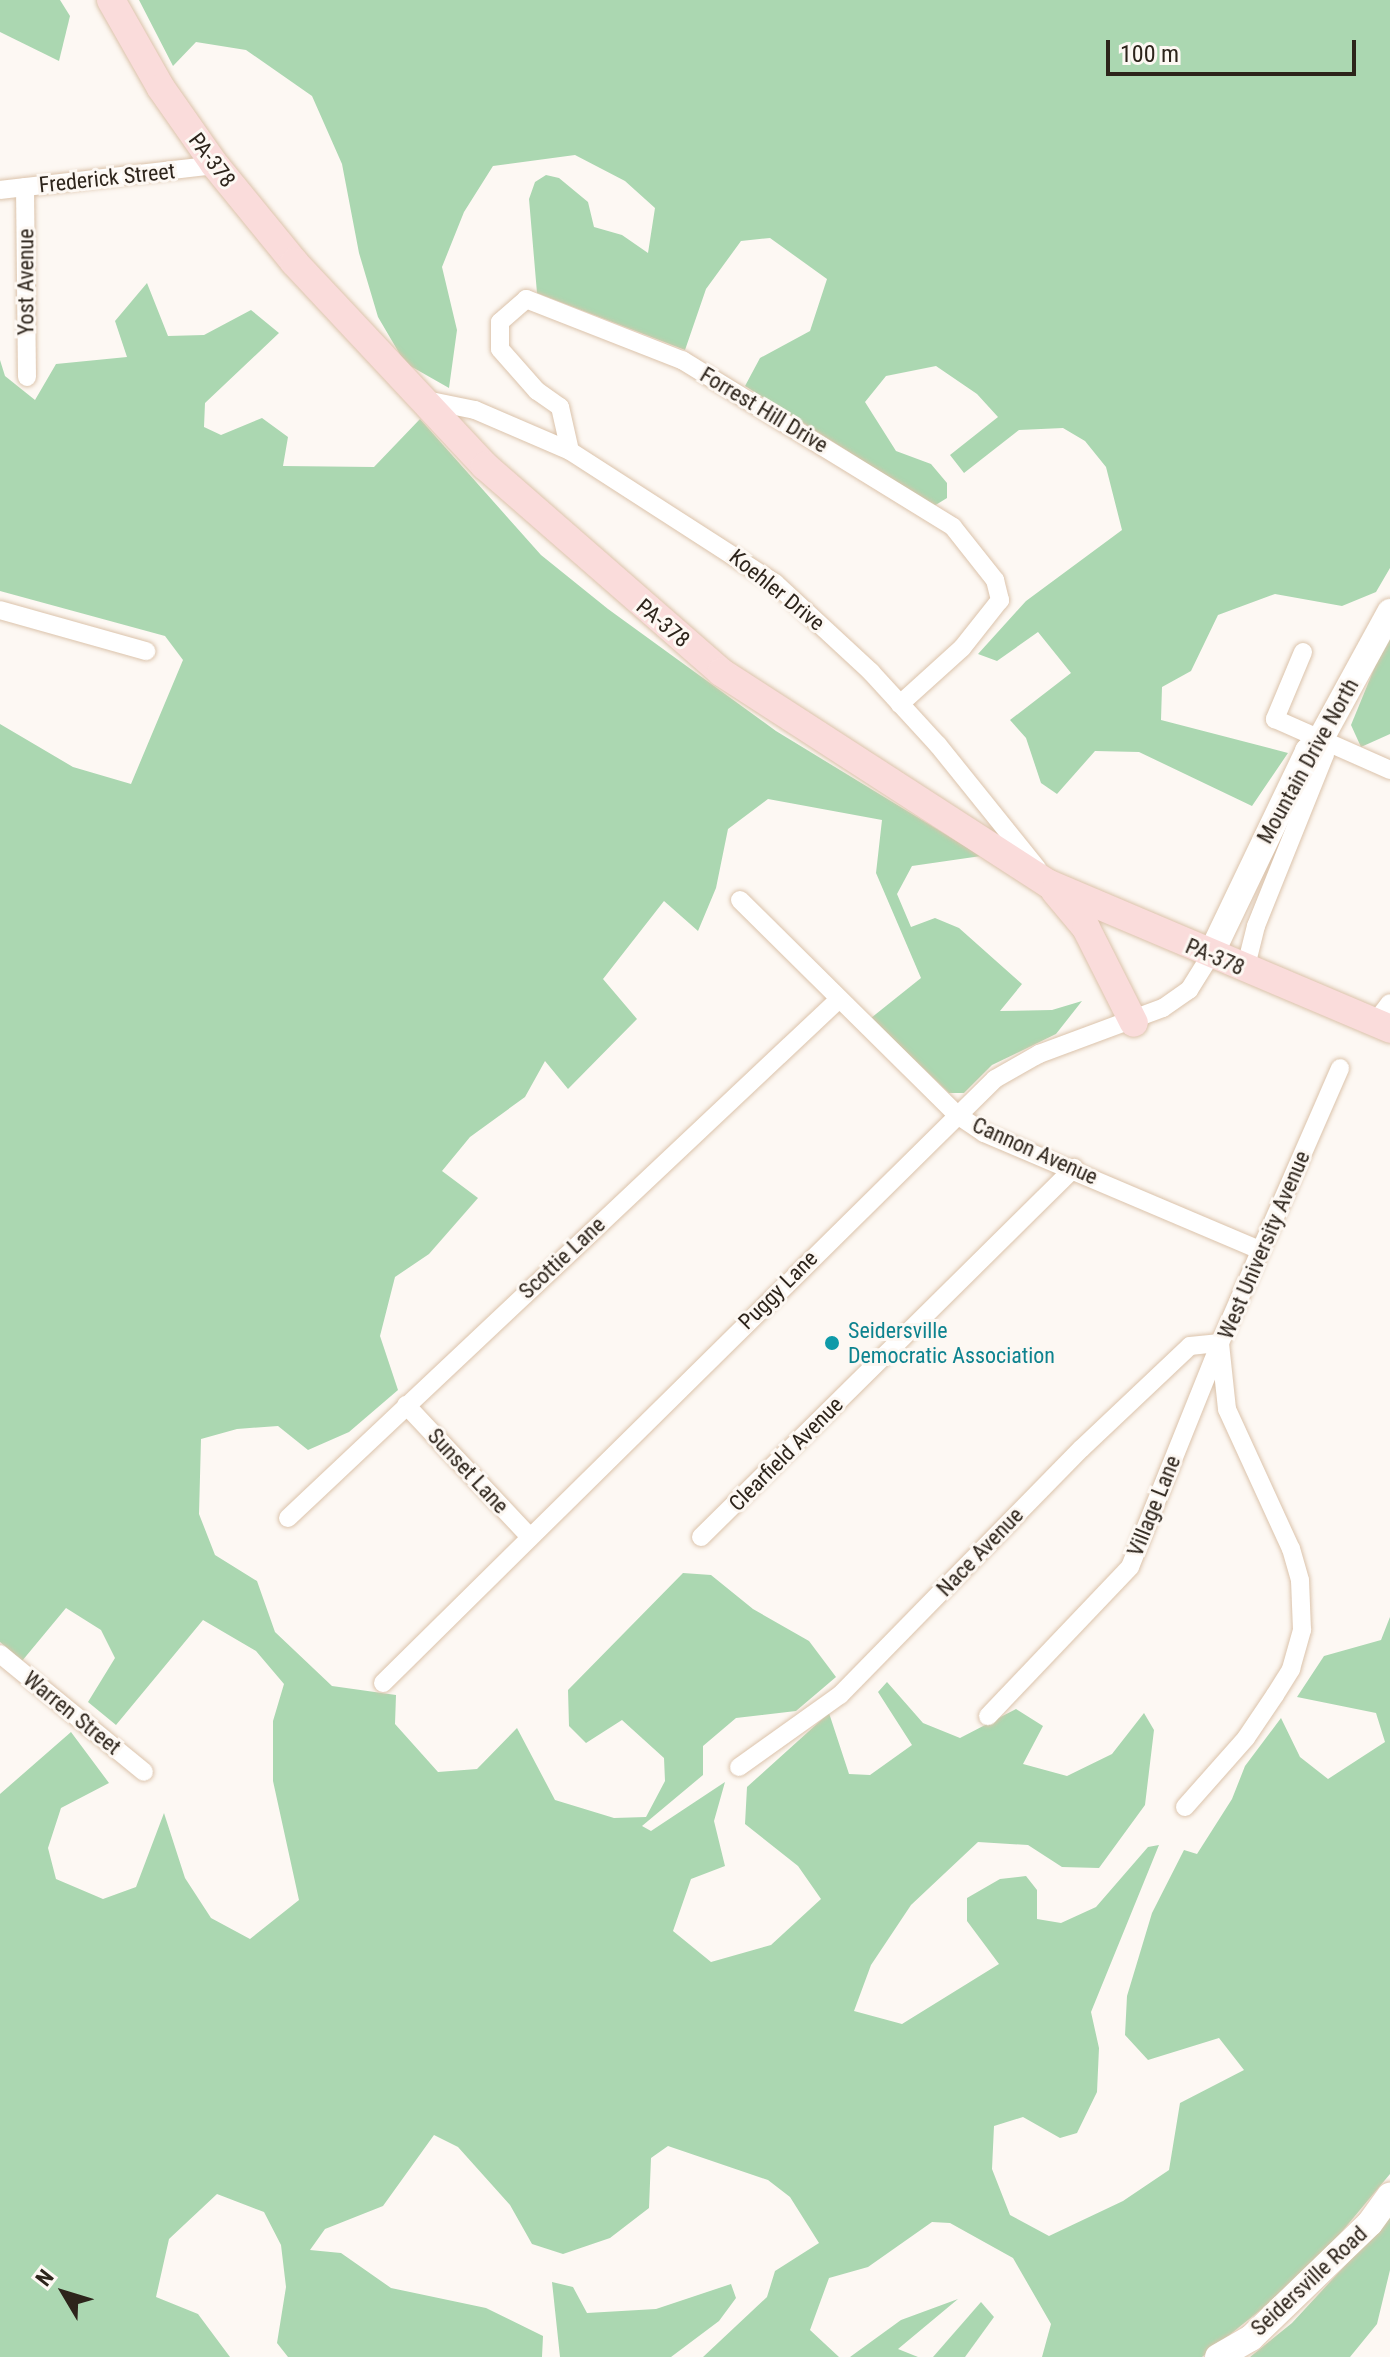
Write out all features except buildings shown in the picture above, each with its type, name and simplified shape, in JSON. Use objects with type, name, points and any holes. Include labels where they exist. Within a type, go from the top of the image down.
[{"type":"main road","name":"PA-378","points":[[111,0],[161,88],[215,165],[294,262],[485,466],[721,672],[1049,884],[1210,956],[1385,1019]]},
{"type":"main road","points":[[1049,884],[1086,928],[1134,1023]]},
{"type":"street","name":"Frederick Street","points":[[0,190],[215,165]]},
{"type":"street","name":"Yost Avenue","points":[[25,187],[27,377]]},
{"type":"street","name":"Forrest Hill Drive","points":[[570,451],[560,407],[537,391],[500,349],[500,322],[526,299],[682,360],[953,527],[995,580],[1000,600],[962,648],[900,704]]},
{"type":"street","name":"Koehler Drive","points":[[426,400],[475,410],[570,451],[775,583],[900,704],[1049,884]]},
{"type":"street","points":[[0,610],[146,651]]},
{"type":"street","name":"Mountain Drive North","points":[[1210,956],[1295,776],[1320,740],[1390,612]]},
{"type":"street","points":[[1303,652],[1275,719],[1390,770]]},
{"type":"street","points":[[1245,970],[1256,926],[1325,754],[1320,740]]},
{"type":"street","name":"Cannon Avenue","points":[[740,900],[956,1114],[984,1133],[1074,1168],[1260,1250]]},
{"type":"street","name":"Puggy Lane","points":[[383,1683],[956,1114],[1017,1065],[1134,1023],[1189,990],[1210,956]]},
{"type":"street","name":"Scottie Lane","points":[[288,1518],[838,1000]]},
{"type":"street","name":"West University Avenue","points":[[1185,1807],[1268,1706],[1291,1669],[1302,1630],[1300,1580],[1291,1549],[1227,1409],[1220,1343],[1340,1068]]},
{"type":"street","name":"Clearfield Avenue","points":[[701,1537],[1074,1168]]},
{"type":"street","name":"Village Lane","points":[[988,1716],[1130,1567],[1220,1343]]},
{"type":"street","name":"Nace Avenue","points":[[739,1767],[840,1695],[1081,1449],[1190,1346],[1220,1343]]},
{"type":"street","name":"Sunset Lane","points":[[406,1405],[530,1537]]},
{"type":"street","name":"Warren Street","points":[[0,1654],[144,1772]]},
{"type":"street","name":"Seidersville Road","points":[[1218,2357],[1251,2338],[1370,2223],[1390,2195]]},
{"type":"green space","points":[[0,0],[60,0],[70,16],[59,61],[0,32]]},
{"type":"green space","points":[[139,0],[1390,0],[1390,568],[1376,592],[1342,606],[1275,594],[1218,615],[1191,671],[1162,687],[1161,720],[1288,753],[1252,806],[1139,752],[1095,751],[1057,794],[1041,783],[1026,738],[1010,720],[1071,673],[1038,632],[997,661],[978,654],[1026,601],[1122,530],[1106,467],[1085,441],[1063,428],[1019,430],[964,473],[950,455],[998,417],[977,394],[936,366],[886,376],[865,402],[896,451],[931,464],[947,483],[947,498],[934,506],[745,386],[760,358],[810,331],[827,279],[770,238],[741,241],[706,289],[685,350],[537,293],[529,199],[535,182],[546,175],[559,178],[588,202],[594,227],[622,235],[648,253],[655,208],[625,181],[575,155],[493,166],[464,212],[442,267],[457,330],[449,388],[405,363],[378,317],[359,253],[342,164],[312,96],[246,50],[196,42],[173,66]]},
{"type":"green space","points":[[147,283],[168,336],[204,335],[251,310],[279,333],[205,403],[204,427],[221,435],[262,418],[288,437],[283,466],[374,467],[420,419],[541,555],[608,609],[776,731],[981,856],[912,866],[897,894],[911,927],[935,918],[959,928],[1022,984],[1000,1011],[1052,1010],[1082,1001],[1056,1034],[992,1065],[964,1093],[949,1093],[871,1018],[921,978],[876,873],[882,820],[768,799],[728,829],[716,888],[698,931],[664,901],[603,979],[637,1019],[568,1089],[545,1061],[525,1097],[470,1137],[442,1171],[478,1198],[429,1254],[395,1277],[380,1336],[398,1390],[349,1432],[308,1450],[278,1426],[237,1429],[201,1439],[199,1514],[215,1555],[257,1581],[275,1632],[332,1686],[396,1695],[395,1724],[438,1772],[477,1769],[517,1728],[555,1800],[614,1818],[646,1817],[665,1781],[664,1758],[622,1720],[586,1743],[569,1726],[568,1690],[683,1573],[711,1575],[753,1609],[809,1641],[836,1677],[796,1711],[736,1718],[703,1746],[703,1775],[642,1826],[651,1831],[725,1782],[714,1821],[725,1866],[691,1879],[673,1931],[711,1962],[771,1945],[821,1899],[798,1866],[745,1824],[747,1787],[829,1713],[849,1774],[870,1775],[912,1745],[878,1692],[887,1682],[923,1723],[960,1738],[1016,1709],[1043,1726],[1023,1764],[1067,1776],[1112,1754],[1144,1713],[1154,1730],[1145,1805],[1099,1868],[1062,1867],[1028,1845],[978,1842],[911,1905],[871,1965],[854,2011],[902,2024],[999,1964],[967,1921],[967,1898],[1000,1879],[1026,1876],[1037,1890],[1037,1919],[1061,1923],[1096,1907],[1148,1847],[1159,1845],[1091,2012],[1099,2048],[1097,2092],[1077,2133],[1060,2138],[1023,2117],[994,2126],[992,2169],[1010,2215],[1049,2236],[1123,2201],[1169,2170],[1180,2103],[1244,2070],[1219,2038],[1148,2060],[1125,2035],[1127,1996],[1152,1913],[1184,1850],[1197,1854],[1232,1799],[1245,1766],[1281,1718],[1300,1757],[1328,1779],[1385,1742],[1376,1713],[1297,1697],[1324,1656],[1381,1640],[1390,1617],[1390,2174],[1309,2271],[1202,2357],[1042,2357],[1051,2324],[1013,2258],[950,2223],[932,2222],[868,2267],[829,2278],[810,2330],[839,2357],[703,2357],[767,2297],[775,2271],[819,2243],[790,2197],[768,2180],[668,2146],[651,2158],[649,2208],[610,2238],[563,2254],[532,2244],[510,2205],[458,2147],[434,2135],[383,2206],[325,2229],[310,2250],[341,2253],[391,2288],[486,2308],[543,2336],[542,2357],[288,2357],[277,2343],[286,2287],[281,2245],[264,2212],[217,2194],[169,2239],[156,2297],[198,2314],[230,2357],[0,2357],[0,1794],[71,1732],[109,1783],[61,1808],[48,1848],[56,1879],[103,1899],[136,1887],[164,1813],[185,1878],[211,1918],[250,1939],[299,1900],[273,1781],[273,1721],[284,1684],[256,1651],[203,1620],[116,1725],[88,1702],[115,1658],[101,1630],[66,1608],[22,1661],[0,1642],[0,724],[73,767],[131,784],[183,660],[165,636],[0,591],[0,360],[5,376],[35,400],[56,364],[127,357],[115,321]]},
{"type":"green space","points":[[1390,630],[1390,734],[1361,747],[1351,725]]},
{"type":"green space","points":[[1390,2217],[1390,2270],[1377,2324],[1350,2357],[1250,2357],[1292,2323]]},
{"type":"green space","points":[[552,2282],[573,2287],[587,2313],[656,2309],[731,2284],[736,2298],[719,2321],[671,2357],[560,2357]]},
{"type":"green space","points":[[958,2299],[898,2349],[918,2357],[850,2357],[901,2320]]},
{"type":"green space","points":[[981,2302],[994,2317],[965,2357],[933,2357]]},
{"type":"place","name":"Seidersville Democratic Association","points":[[832,1343]]}]
